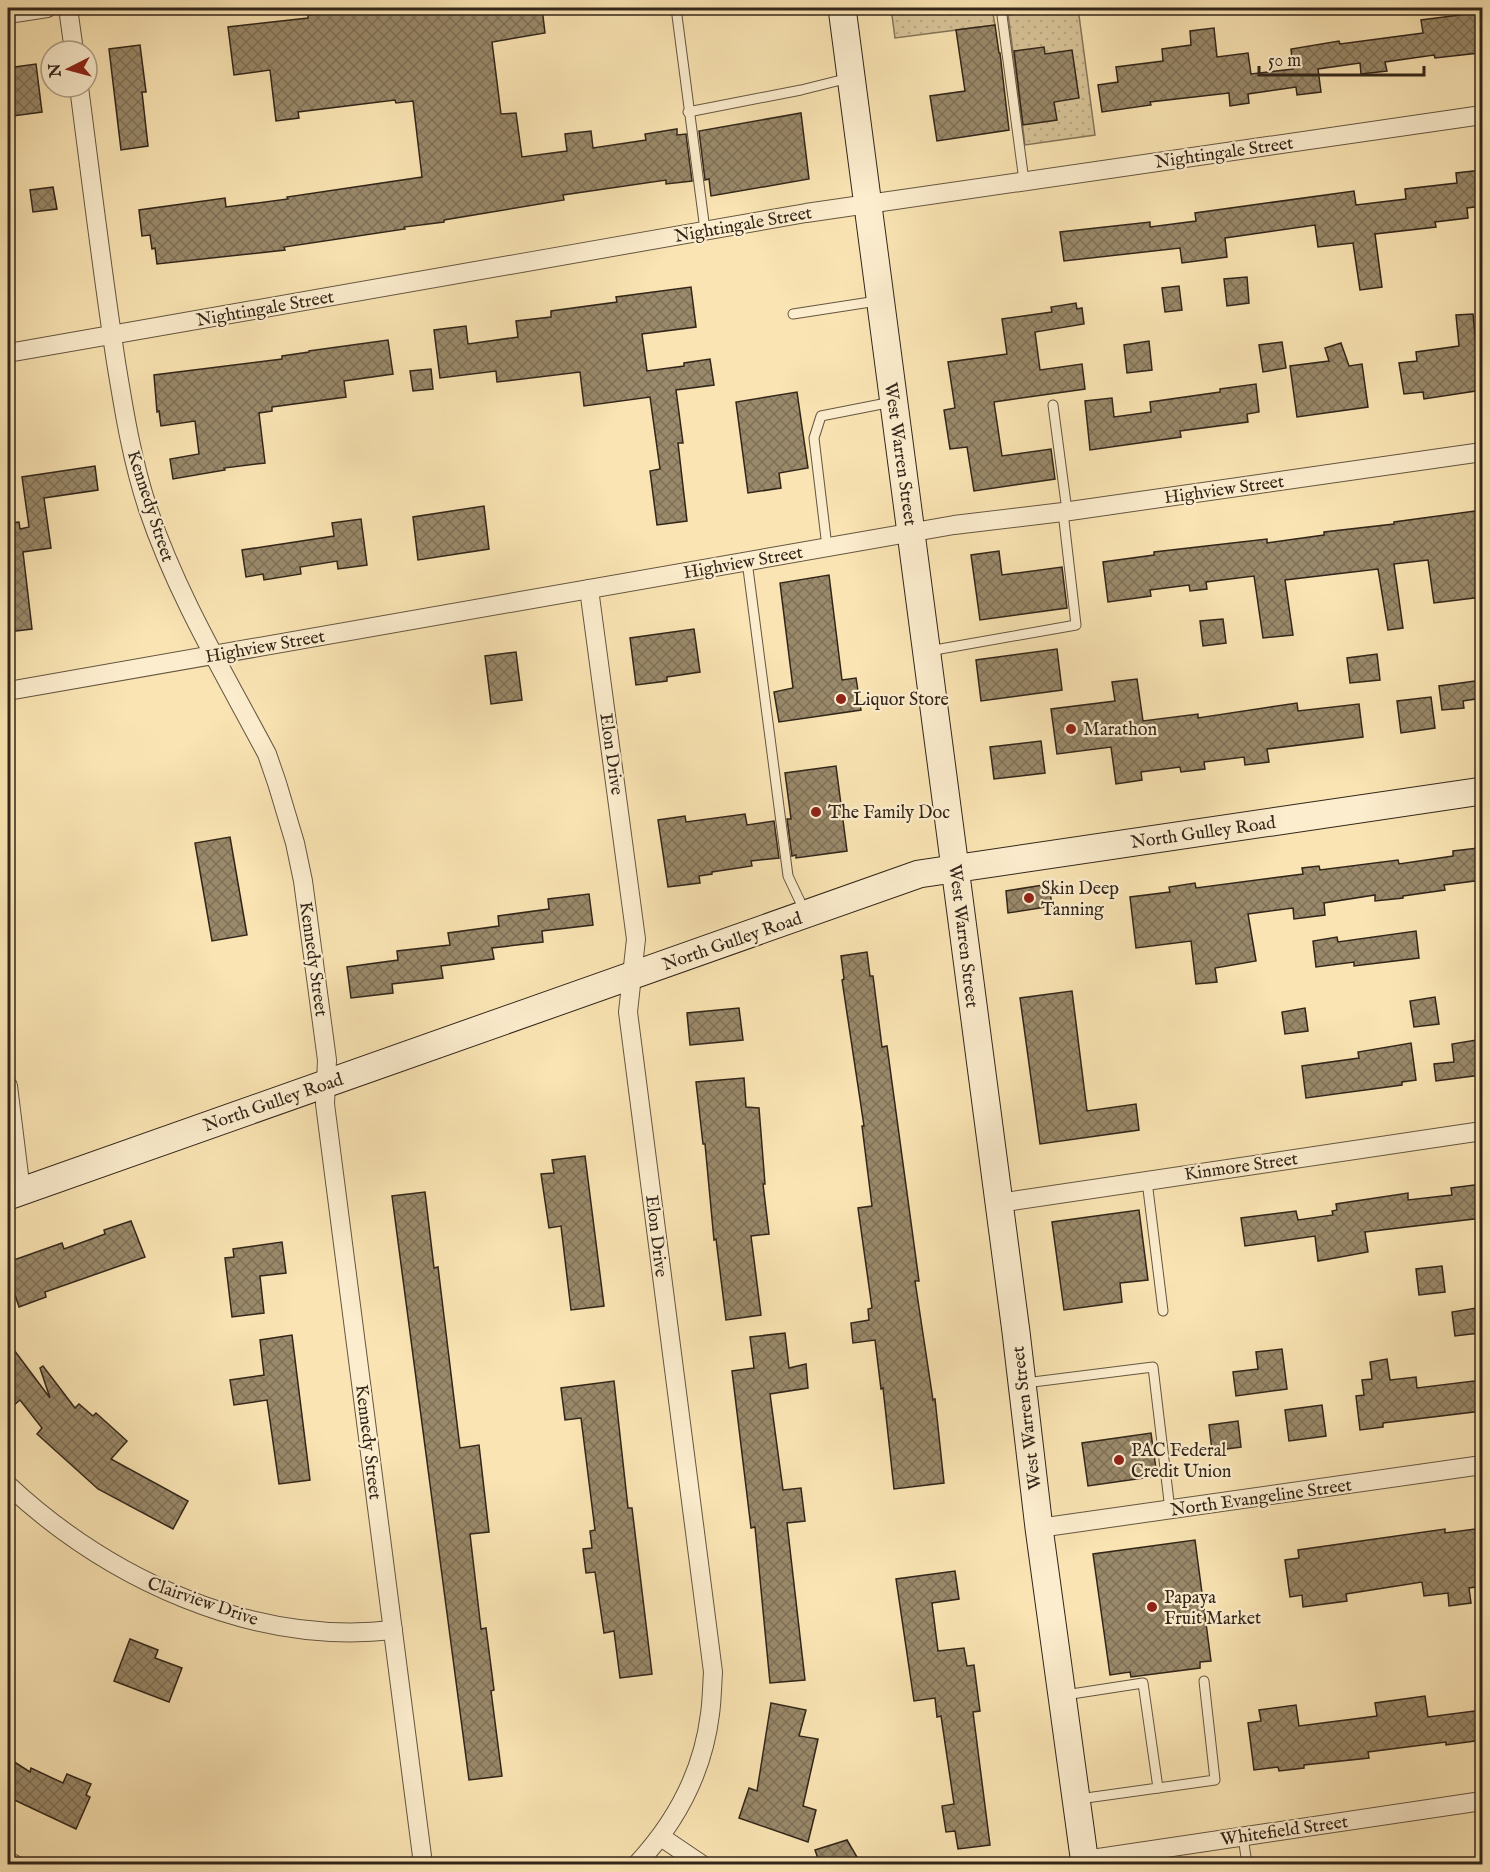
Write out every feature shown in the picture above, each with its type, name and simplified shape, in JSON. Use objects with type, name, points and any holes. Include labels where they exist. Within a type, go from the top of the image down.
[{"type":"main road","name":"West Warren Street","points":[[842,8],[1085,1862]]},
{"type":"main road","name":"North Gulley Road","points":[[14,1193],[919,874],[1482,791]]},
{"type":"street","points":[[8,15],[47,8]]},
{"type":"street","points":[[68,8],[72,39]]},
{"type":"street","name":"Kennedy Street","points":[[81,99],[112,334],[128,431],[147,507],[177,583],[267,754],[295,843],[309,919],[327,1060],[325,1104],[423,1864]]},
{"type":"street","name":"Nightingale Street","points":[[8,353],[705,230],[868,204],[1482,115]]},
{"type":"street","name":"Highview Street","points":[[8,691],[954,525],[1065,512],[1482,452]]},
{"type":"street","name":"Elon Drive","points":[[590,589],[636,939],[628,1012],[713,1672],[710,1714],[702,1755],[687,1794],[661,1837],[638,1864]]},
{"type":"street","points":[[8,1086],[14,1193]]},
{"type":"street","name":"Kinmore Street","points":[[999,1203],[1482,1131]]},
{"type":"street","name":"North Evangeline Street","points":[[1040,1528],[1482,1465]]},
{"type":"street","name":"Clairview Drive","points":[[8,1485],[62,1532],[101,1558],[143,1581],[183,1598],[228,1613],[275,1624],[358,1634],[393,1630]]},
{"type":"street","name":"Whitefield Street","points":[[1085,1862],[1482,1801]]},
{"type":"street","points":[[661,1837],[701,1864]]},
{"type":"street","points":[[8,1862],[14,1864]]},
{"type":"lane","points":[[676,8],[705,230]]},
{"type":"lane","points":[[1001,8],[1024,181]]},
{"type":"lane","points":[[688,112],[851,78]]},
{"type":"lane","points":[[793,314],[880,301]]},
{"type":"lane","points":[[828,547],[814,438],[821,416],[894,401]]},
{"type":"lane","points":[[927,652],[1076,625],[1053,405]]},
{"type":"lane","points":[[747,561],[788,876],[807,914]]},
{"type":"lane","points":[[1147,1181],[1163,1311]]},
{"type":"lane","points":[[1021,1384],[1154,1367],[1170,1510]]},
{"type":"lane","points":[[1077,1800],[1215,1780],[1204,1681]]},
{"type":"lane","points":[[1063,1695],[1143,1683],[1158,1788]]},
{"type":"lane","points":[[1243,1837],[1247,1864]]},
{"type":"shaded area","points":[[891,8],[992,8],[995,25],[895,38]]},
{"type":"shaded area","points":[[1053,8],[1078,8],[1095,135],[1025,145],[1008,14]]},
{"type":"building","points":[[348,8],[542,8],[545,33],[492,42],[501,114],[516,113],[522,157],[567,151],[565,134],[591,131],[593,148],[646,140],[645,134],[677,129],[677,135],[686,134],[692,181],[666,184],[666,180],[563,195],[564,200],[404,227],[405,229],[284,247],[285,250],[157,264],[155,248],[152,249],[150,235],[142,236],[139,210],[225,198],[226,207],[422,177],[413,101],[396,103],[395,100],[298,112],[299,118],[276,121],[270,70],[234,75],[228,27],[308,18],[308,15],[348,10]]},
{"type":"building","points":[[1475,13],[1479,53],[1435,58],[1434,55],[1385,62],[1387,71],[1361,74],[1360,63],[1318,69],[1321,92],[1297,95],[1296,87],[1248,94],[1249,103],[1230,106],[1229,93],[1150,102],[1151,105],[1102,112],[1098,85],[1118,82],[1116,67],[1163,61],[1162,49],[1191,45],[1190,31],[1214,28],[1217,57],[1248,53],[1251,74],[1293,69],[1291,49],[1339,41],[1340,44],[1423,33],[1421,20]]},
{"type":"building","points":[[995,25],[1009,130],[937,141],[930,96],[965,91],[956,30]]},
{"type":"building","points":[[140,45],[146,92],[142,92],[148,146],[121,150],[109,49]]},
{"type":"building","points":[[1044,47],[1045,54],[1072,50],[1079,98],[1054,102],[1057,120],[1023,125],[1014,51]]},
{"type":"building","points":[[36,64],[42,112],[13,116],[8,68]]},
{"type":"building","points":[[801,113],[809,179],[711,196],[709,179],[705,180],[699,131]]},
{"type":"building","points":[[1482,170],[1482,206],[1467,208],[1468,218],[1435,222],[1436,227],[1375,234],[1382,287],[1360,290],[1353,243],[1318,247],[1315,225],[1225,238],[1227,257],[1182,263],[1180,248],[1064,261],[1060,232],[1150,222],[1150,227],[1196,221],[1195,213],[1354,191],[1356,205],[1406,199],[1405,189],[1457,183],[1456,173]]},
{"type":"building","points":[[53,187],[57,209],[33,212],[30,190]]},
{"type":"building","points":[[1247,277],[1249,303],[1227,306],[1224,279]]},
{"type":"building","points":[[1179,286],[1182,310],[1165,312],[1162,288]]},
{"type":"building","points":[[691,287],[696,327],[642,334],[647,371],[684,366],[684,363],[710,359],[714,385],[676,390],[683,443],[678,443],[687,521],[657,525],[650,471],[660,469],[650,397],[584,406],[580,372],[497,382],[496,371],[440,378],[434,330],[466,326],[468,344],[518,337],[516,321],[551,317],[551,311],[617,302],[616,297]]},
{"type":"building","points":[[1076,303],[1077,309],[1082,308],[1084,324],[1035,332],[1040,370],[1082,364],[1085,389],[994,402],[1002,456],[1051,449],[1055,479],[974,491],[967,447],[950,449],[944,410],[955,408],[948,362],[1007,354],[1002,319],[1052,312],[1051,307]]},
{"type":"building","points":[[1473,314],[1477,357],[1482,356],[1482,390],[1424,399],[1423,392],[1404,394],[1399,363],[1417,361],[1416,352],[1459,346],[1456,315]]},
{"type":"building","points":[[388,340],[393,374],[344,381],[346,397],[272,407],[272,411],[259,413],[265,463],[224,468],[225,470],[173,479],[170,459],[199,454],[195,421],[161,426],[159,411],[157,412],[154,375],[282,359],[282,356],[309,351]]},
{"type":"building","points":[[1149,341],[1152,370],[1127,373],[1124,345]]},
{"type":"building","points":[[1282,342],[1286,368],[1263,372],[1259,345]]},
{"type":"building","points":[[1341,343],[1349,366],[1362,364],[1368,407],[1297,417],[1290,366],[1329,361],[1325,348]]},
{"type":"building","points":[[431,369],[433,389],[413,391],[410,371]]},
{"type":"building","points":[[1256,384],[1259,412],[1247,414],[1248,422],[1180,431],[1181,437],[1090,450],[1085,401],[1112,398],[1114,417],[1151,412],[1150,402],[1220,392],[1220,389]]},
{"type":"building","points":[[797,392],[808,468],[779,473],[781,488],[748,493],[736,402]]},
{"type":"building","points":[[95,466],[98,490],[44,498],[51,548],[23,552],[32,629],[8,632],[8,523],[19,522],[20,529],[29,527],[22,477]]},
{"type":"building","points":[[484,506],[489,549],[418,560],[413,517]]},
{"type":"building","points":[[1482,510],[1482,597],[1434,603],[1428,560],[1394,564],[1403,628],[1388,630],[1378,569],[1285,580],[1293,635],[1263,638],[1254,576],[1206,582],[1207,589],[1190,591],[1189,585],[1150,590],[1151,596],[1108,602],[1103,562],[1154,555],[1154,552],[1267,539],[1267,543],[1324,535],[1324,532]]},
{"type":"building","points":[[361,519],[367,565],[338,569],[337,561],[300,567],[301,574],[264,580],[263,574],[246,577],[242,550],[334,536],[332,523]]},
{"type":"building","points":[[999,551],[1002,575],[1062,567],[1067,608],[980,620],[971,555]]},
{"type":"building","points":[[829,575],[842,680],[856,678],[861,710],[779,722],[774,692],[793,688],[780,583]]},
{"type":"building","points":[[1223,619],[1226,643],[1203,646],[1200,621]]},
{"type":"building","points":[[694,629],[700,672],[667,677],[667,681],[636,685],[630,638]]},
{"type":"building","points":[[1057,649],[1062,690],[981,701],[976,660]]},
{"type":"building","points":[[516,652],[522,700],[491,704],[485,656]]},
{"type":"building","points":[[1377,654],[1380,680],[1350,683],[1347,658]]},
{"type":"building","points":[[1137,679],[1143,721],[1198,714],[1198,718],[1297,703],[1298,711],[1359,704],[1363,737],[1267,749],[1269,762],[1245,765],[1244,757],[1204,762],[1205,769],[1181,772],[1180,767],[1141,772],[1142,780],[1116,784],[1111,747],[1057,754],[1051,709],[1115,701],[1112,682]]},
{"type":"building","points":[[1482,680],[1482,698],[1463,701],[1464,708],[1442,710],[1439,686]]},
{"type":"building","points":[[1431,697],[1435,728],[1401,733],[1397,701]]},
{"type":"building","name":"Marathon","points":[[1041,741],[1045,773],[994,779],[990,747]]},
{"type":"building","name":"The Family Doc","points":[[836,766],[847,851],[796,858],[796,855],[792,856],[787,819],[791,819],[785,773]]},
{"type":"building","points":[[745,814],[747,825],[774,821],[779,858],[751,861],[752,866],[699,876],[700,883],[668,887],[658,820],[685,816],[686,822]]},
{"type":"building","points":[[230,837],[247,935],[212,941],[195,843]]},
{"type":"building","points":[[1478,848],[1482,880],[1444,885],[1445,890],[1403,896],[1403,898],[1375,901],[1375,895],[1324,903],[1325,915],[1294,919],[1293,908],[1248,914],[1256,961],[1215,968],[1217,982],[1196,984],[1191,941],[1136,948],[1130,897],[1170,892],[1169,887],[1195,883],[1196,888],[1303,874],[1302,868],[1319,866],[1320,870],[1398,860],[1399,864],[1453,856],[1453,851]]},
{"type":"building","name":"Skin Deep Tanning","points":[[1049,884],[1052,906],[1008,913],[1006,891]]},
{"type":"building","points":[[589,894],[593,925],[542,931],[543,942],[492,948],[494,959],[441,966],[443,978],[392,984],[393,993],[351,998],[347,967],[398,960],[397,951],[450,945],[448,933],[499,926],[498,916],[549,909],[548,899]]},
{"type":"building","points":[[1416,931],[1419,958],[1354,966],[1354,962],[1316,967],[1313,941],[1337,937],[1338,942]]},
{"type":"building","points":[[867,952],[870,976],[873,976],[882,1047],[887,1046],[919,1281],[915,1281],[933,1400],[935,1399],[944,1483],[894,1489],[883,1388],[881,1389],[875,1340],[853,1343],[851,1323],[869,1320],[868,1309],[872,1308],[858,1208],[872,1206],[862,1126],[864,1126],[842,980],[844,979],[841,956]]},
{"type":"building","points":[[1072,991],[1087,1111],[1136,1104],[1139,1130],[1040,1144],[1020,998]]},
{"type":"building","points":[[1435,997],[1439,1024],[1414,1027],[1410,1001]]},
{"type":"building","points":[[739,1008],[743,1040],[690,1045],[687,1013]]},
{"type":"building","points":[[1305,1008],[1308,1031],[1285,1034],[1282,1012]]},
{"type":"building","points":[[1476,1040],[1481,1075],[1436,1081],[1434,1064],[1454,1062],[1452,1044]]},
{"type":"building","points":[[1411,1043],[1416,1080],[1402,1082],[1402,1085],[1306,1098],[1302,1066],[1359,1058],[1358,1052]]},
{"type":"building","points":[[744,1078],[746,1107],[759,1108],[765,1184],[763,1184],[769,1234],[751,1236],[761,1315],[726,1320],[716,1239],[714,1240],[705,1144],[703,1144],[696,1082]]},
{"type":"building","points":[[585,1156],[604,1306],[571,1310],[561,1226],[549,1228],[541,1174],[554,1173],[552,1160]]},
{"type":"building","points":[[1482,1184],[1482,1218],[1365,1232],[1368,1252],[1318,1261],[1315,1236],[1245,1246],[1241,1218],[1296,1211],[1298,1220],[1333,1215],[1332,1211],[1337,1210],[1336,1204],[1408,1193],[1408,1200],[1452,1195],[1451,1188]]},
{"type":"building","points":[[425,1192],[434,1268],[438,1267],[460,1448],[479,1445],[489,1532],[470,1534],[481,1629],[486,1628],[494,1690],[491,1691],[502,1776],[469,1780],[392,1196]]},
{"type":"building","points":[[1139,1210],[1148,1280],[1120,1283],[1122,1302],[1064,1310],[1052,1222]]},
{"type":"building","points":[[131,1221],[145,1257],[45,1292],[46,1297],[19,1307],[8,1274],[8,1262],[62,1243],[64,1249],[105,1234],[104,1230]]},
{"type":"building","points":[[282,1242],[286,1273],[260,1276],[264,1313],[232,1317],[225,1258],[234,1257],[233,1249]]},
{"type":"building","points":[[1442,1266],[1445,1292],[1419,1295],[1416,1269]]},
{"type":"building","points":[[1476,1308],[1479,1333],[1455,1336],[1452,1312]]},
{"type":"building","points":[[785,1333],[789,1368],[806,1364],[808,1388],[770,1394],[783,1490],[801,1488],[805,1521],[787,1523],[805,1680],[770,1683],[755,1527],[751,1528],[732,1371],[754,1368],[750,1337]]},
{"type":"building","points":[[292,1335],[310,1480],[279,1484],[267,1400],[234,1405],[230,1380],[264,1375],[260,1340]]},
{"type":"building","points":[[8,1342],[50,1398],[40,1368],[43,1366],[75,1408],[79,1404],[93,1416],[96,1413],[127,1441],[111,1459],[188,1501],[173,1529],[98,1489],[37,1434],[42,1428],[20,1400],[8,1410]]},
{"type":"building","points":[[1282,1349],[1287,1389],[1236,1396],[1233,1372],[1258,1369],[1256,1352]]},
{"type":"building","points":[[1387,1359],[1390,1380],[1416,1377],[1417,1388],[1482,1380],[1482,1411],[1383,1423],[1383,1427],[1360,1430],[1356,1396],[1364,1395],[1362,1380],[1372,1379],[1370,1362]]},
{"type":"building","points":[[614,1381],[628,1508],[632,1508],[652,1674],[620,1678],[614,1631],[604,1633],[595,1572],[586,1573],[583,1549],[592,1548],[590,1531],[595,1530],[581,1418],[565,1420],[561,1388]]},
{"type":"building","points":[[1322,1405],[1326,1436],[1289,1441],[1285,1410]]},
{"type":"building","points":[[1238,1421],[1241,1447],[1212,1451],[1209,1425]]},
{"type":"building","name":"PAC Federal Credit Union","points":[[1151,1433],[1157,1476],[1088,1486],[1082,1443]]},
{"type":"building","points":[[1445,1529],[1445,1533],[1475,1529],[1482,1586],[1469,1588],[1471,1603],[1449,1606],[1448,1593],[1424,1596],[1422,1582],[1346,1594],[1347,1601],[1303,1607],[1302,1595],[1290,1597],[1285,1560],[1299,1558],[1298,1550]]},
{"type":"building","name":"Papaya Fruit Market","points":[[1195,1540],[1211,1661],[1200,1662],[1200,1668],[1131,1677],[1130,1672],[1110,1675],[1093,1554]]},
{"type":"building","points":[[955,1571],[959,1599],[932,1603],[938,1651],[964,1648],[967,1666],[974,1665],[980,1711],[973,1712],[990,1845],[958,1849],[955,1831],[946,1832],[942,1806],[954,1804],[941,1716],[937,1717],[935,1698],[914,1701],[896,1579]]},
{"type":"building","points":[[130,1639],[158,1650],[155,1658],[182,1668],[169,1702],[114,1681]]},
{"type":"building","points":[[1425,1696],[1428,1717],[1482,1710],[1482,1740],[1368,1752],[1369,1758],[1304,1765],[1304,1768],[1279,1771],[1278,1767],[1254,1770],[1248,1723],[1261,1721],[1259,1710],[1296,1705],[1299,1726],[1377,1716],[1375,1703]]},
{"type":"building","points":[[771,1703],[806,1710],[799,1736],[818,1739],[803,1806],[816,1810],[808,1842],[739,1818],[749,1788],[757,1791]]},
{"type":"building","points":[[8,1758],[30,1772],[31,1768],[63,1783],[67,1774],[91,1784],[86,1795],[90,1797],[76,1829],[8,1797]]},
{"type":"building","points":[[847,1840],[861,1864],[820,1864],[815,1850]]},
{"type":"place","name":"Liquor Store","points":[[841,699]]},
{"type":"place","name":"Marathon","points":[[1071,729]]},
{"type":"place","name":"The Family Doc","points":[[816,812]]},
{"type":"place","name":"Skin Deep Tanning","points":[[1029,898]]},
{"type":"place","name":"PAC Federal Credit Union","points":[[1119,1460]]},
{"type":"place","name":"Papaya Fruit Market","points":[[1152,1607]]}]
